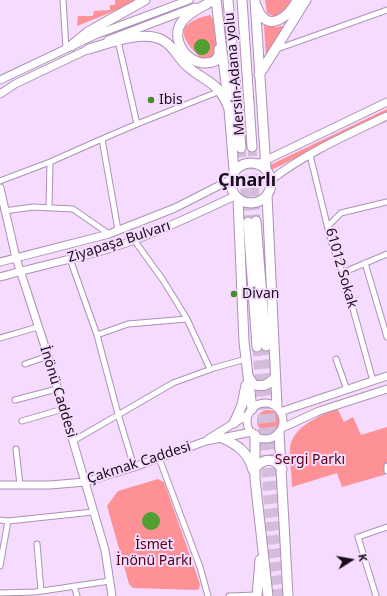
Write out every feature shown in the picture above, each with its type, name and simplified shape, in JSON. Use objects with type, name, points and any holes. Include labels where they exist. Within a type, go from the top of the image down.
[{"type":"highway","points":[[68,47],[88,32],[145,0]]},
{"type":"highway","points":[[220,38],[219,55],[215,62],[202,65],[196,63],[188,57],[183,50],[179,40],[178,31],[181,23],[214,0],[220,38],[229,109],[234,170],[230,180],[236,197],[250,412]]},
{"type":"highway","name":"Mersin-Adana yolu","points":[[228,0],[241,148]]},
{"type":"highway","name":"Mersin-Adana yolu","points":[[242,0],[252,147]]},
{"type":"highway","points":[[255,0],[262,18],[269,22],[277,21],[284,17],[296,0]]},
{"type":"highway","points":[[255,0],[263,165],[271,180],[267,195],[275,377],[279,410]]},
{"type":"highway","points":[[259,76],[306,0]]},
{"type":"highway","points":[[89,48],[119,37],[151,36],[163,40],[174,49],[186,66],[215,85],[224,96],[229,109]]},
{"type":"highway","points":[[234,170],[243,164],[253,162],[263,165]]},
{"type":"highway","points":[[236,197],[248,203],[254,203],[259,202],[267,195]]},
{"type":"highway","points":[[252,222],[261,347]]},
{"type":"highway","points":[[247,377],[253,384],[256,385],[269,384],[275,377]]},
{"type":"highway","points":[[234,423],[242,405],[247,377]]},
{"type":"highway","points":[[280,430],[288,596]]},
{"type":"highway","points":[[253,434],[255,479],[268,596]]},
{"type":"highway","points":[[222,438],[236,444],[243,450],[251,466],[255,479]]},
{"type":"highway","points":[[255,468],[264,461],[270,459],[278,463],[282,469]]},
{"type":"highway","points":[[257,595],[261,540]]},
{"type":"main road","points":[[0,80],[68,47],[119,26],[190,0]]},
{"type":"main road","points":[[119,37],[214,0]]},
{"type":"main road","points":[[0,94],[15,84],[89,48]]},
{"type":"main road","points":[[263,165],[387,102]]},
{"type":"main road","points":[[271,180],[286,168],[310,154],[387,116]]},
{"type":"main road","name":"Ziyapaşa Bulvarı","points":[[0,262],[109,234],[175,208],[230,180]]},
{"type":"main road","name":"İnönü Caddesi","points":[[0,188],[3,215],[48,356],[105,550],[112,596]]},
{"type":"main road","name":"Ziyapaşa Bulvarı","points":[[0,277],[95,253],[134,240],[236,197]]},
{"type":"main road","points":[[279,410],[347,390],[387,376]]},
{"type":"main road","points":[[250,412],[248,425],[253,434],[264,439],[270,438],[280,430],[319,411],[387,389]]},
{"type":"main road","points":[[206,441],[261,404],[272,405],[279,410],[283,417],[280,430]]},
{"type":"main road","name":"Çakmak Caddesi","points":[[0,485],[50,485],[85,482],[134,467],[206,441],[253,434]]},
{"type":"street","points":[[63,0],[68,47]]},
{"type":"street","points":[[274,50],[387,10]]},
{"type":"street","points":[[119,37],[137,124]]},
{"type":"street","points":[[0,181],[50,162],[137,124],[220,91]]},
{"type":"street","points":[[102,139],[118,230]]},
{"type":"street","name":"61012 Sokak","points":[[310,154],[331,241],[342,273],[373,381]]},
{"type":"street","points":[[49,207],[50,162]]},
{"type":"street","points":[[328,226],[341,213],[387,202]]},
{"type":"street","points":[[3,215],[49,207],[72,209],[109,234]]},
{"type":"street","points":[[134,240],[163,280],[187,319],[212,368]]},
{"type":"street","points":[[342,273],[387,254]]},
{"type":"street","points":[[70,259],[96,335],[134,467]]},
{"type":"street","points":[[365,264],[387,337]]},
{"type":"street","points":[[96,335],[128,324],[187,319]]},
{"type":"street","points":[[0,338],[38,327]]},
{"type":"street","points":[[25,364],[48,356]]},
{"type":"street","points":[[73,441],[173,383],[212,368],[246,359]]},
{"type":"street","points":[[336,359],[347,390]]},
{"type":"street","points":[[15,400],[57,388]]},
{"type":"street","points":[[22,421],[63,408]]},
{"type":"street","points":[[16,449],[20,485]]},
{"type":"street","points":[[159,458],[200,567],[208,596]]},
{"type":"street","points":[[387,466],[387,471]]},
{"type":"street","points":[[0,520],[8,521],[93,512]]},
{"type":"street","points":[[0,566],[8,521]]},
{"type":"street","points":[[376,596],[358,537],[387,527]]},
{"type":"street","points":[[37,544],[41,591]]},
{"type":"street","points":[[4,594],[41,591],[110,581]]},
{"type":"street","points":[[74,586],[77,596]]},
{"type":"street","points":[[229,596],[257,595]]},
{"type":"green space","points":[[115,0],[141,0],[77,26],[78,16],[93,16],[94,11],[110,10],[110,5],[115,5]]},
{"type":"green space","points":[[265,0],[293,0],[289,13],[276,18],[267,13]]},
{"type":"green space","points":[[210,15],[213,19],[219,50],[211,59],[202,59],[188,44],[184,32],[186,27],[191,22]]},
{"type":"green space","points":[[264,25],[276,27],[288,25],[266,58]]},
{"type":"green space","points":[[387,109],[387,114],[271,170],[270,165]]},
{"type":"green space","name":"Sergi Parkı","points":[[337,408],[344,422],[353,417],[361,435],[387,427],[387,472],[384,475],[342,487],[337,473],[292,487],[290,449],[295,434],[308,423]]},
{"type":"green space","points":[[268,410],[276,413],[279,421],[276,429],[268,432],[260,429],[257,421],[260,413]]},
{"type":"green space","name":"İsmet İnönü Parkı","points":[[158,479],[164,482],[200,584],[199,589],[133,588],[129,584],[107,506],[118,491]]},
{"type":"shaded area","points":[[199,39],[205,39],[210,44],[208,53],[205,55],[199,55],[194,50],[194,44]]},
{"type":"shaded area","points":[[151,512],[157,515],[160,521],[157,527],[151,530],[145,527],[142,521],[145,515]]},
{"type":"tunnel","points":[[252,147],[256,221]]},
{"type":"tunnel","points":[[241,148],[248,222]]},
{"type":"tunnel","points":[[266,346],[283,596]]},
{"type":"tunnel","points":[[257,347],[275,596]]},
{"type":"place","name":"Ibis","points":[[151,100]]},
{"type":"place","name":"Divan","points":[[234,294]]},
{"type":"district","name":"Çınarlı","points":[[247,181]]}]
